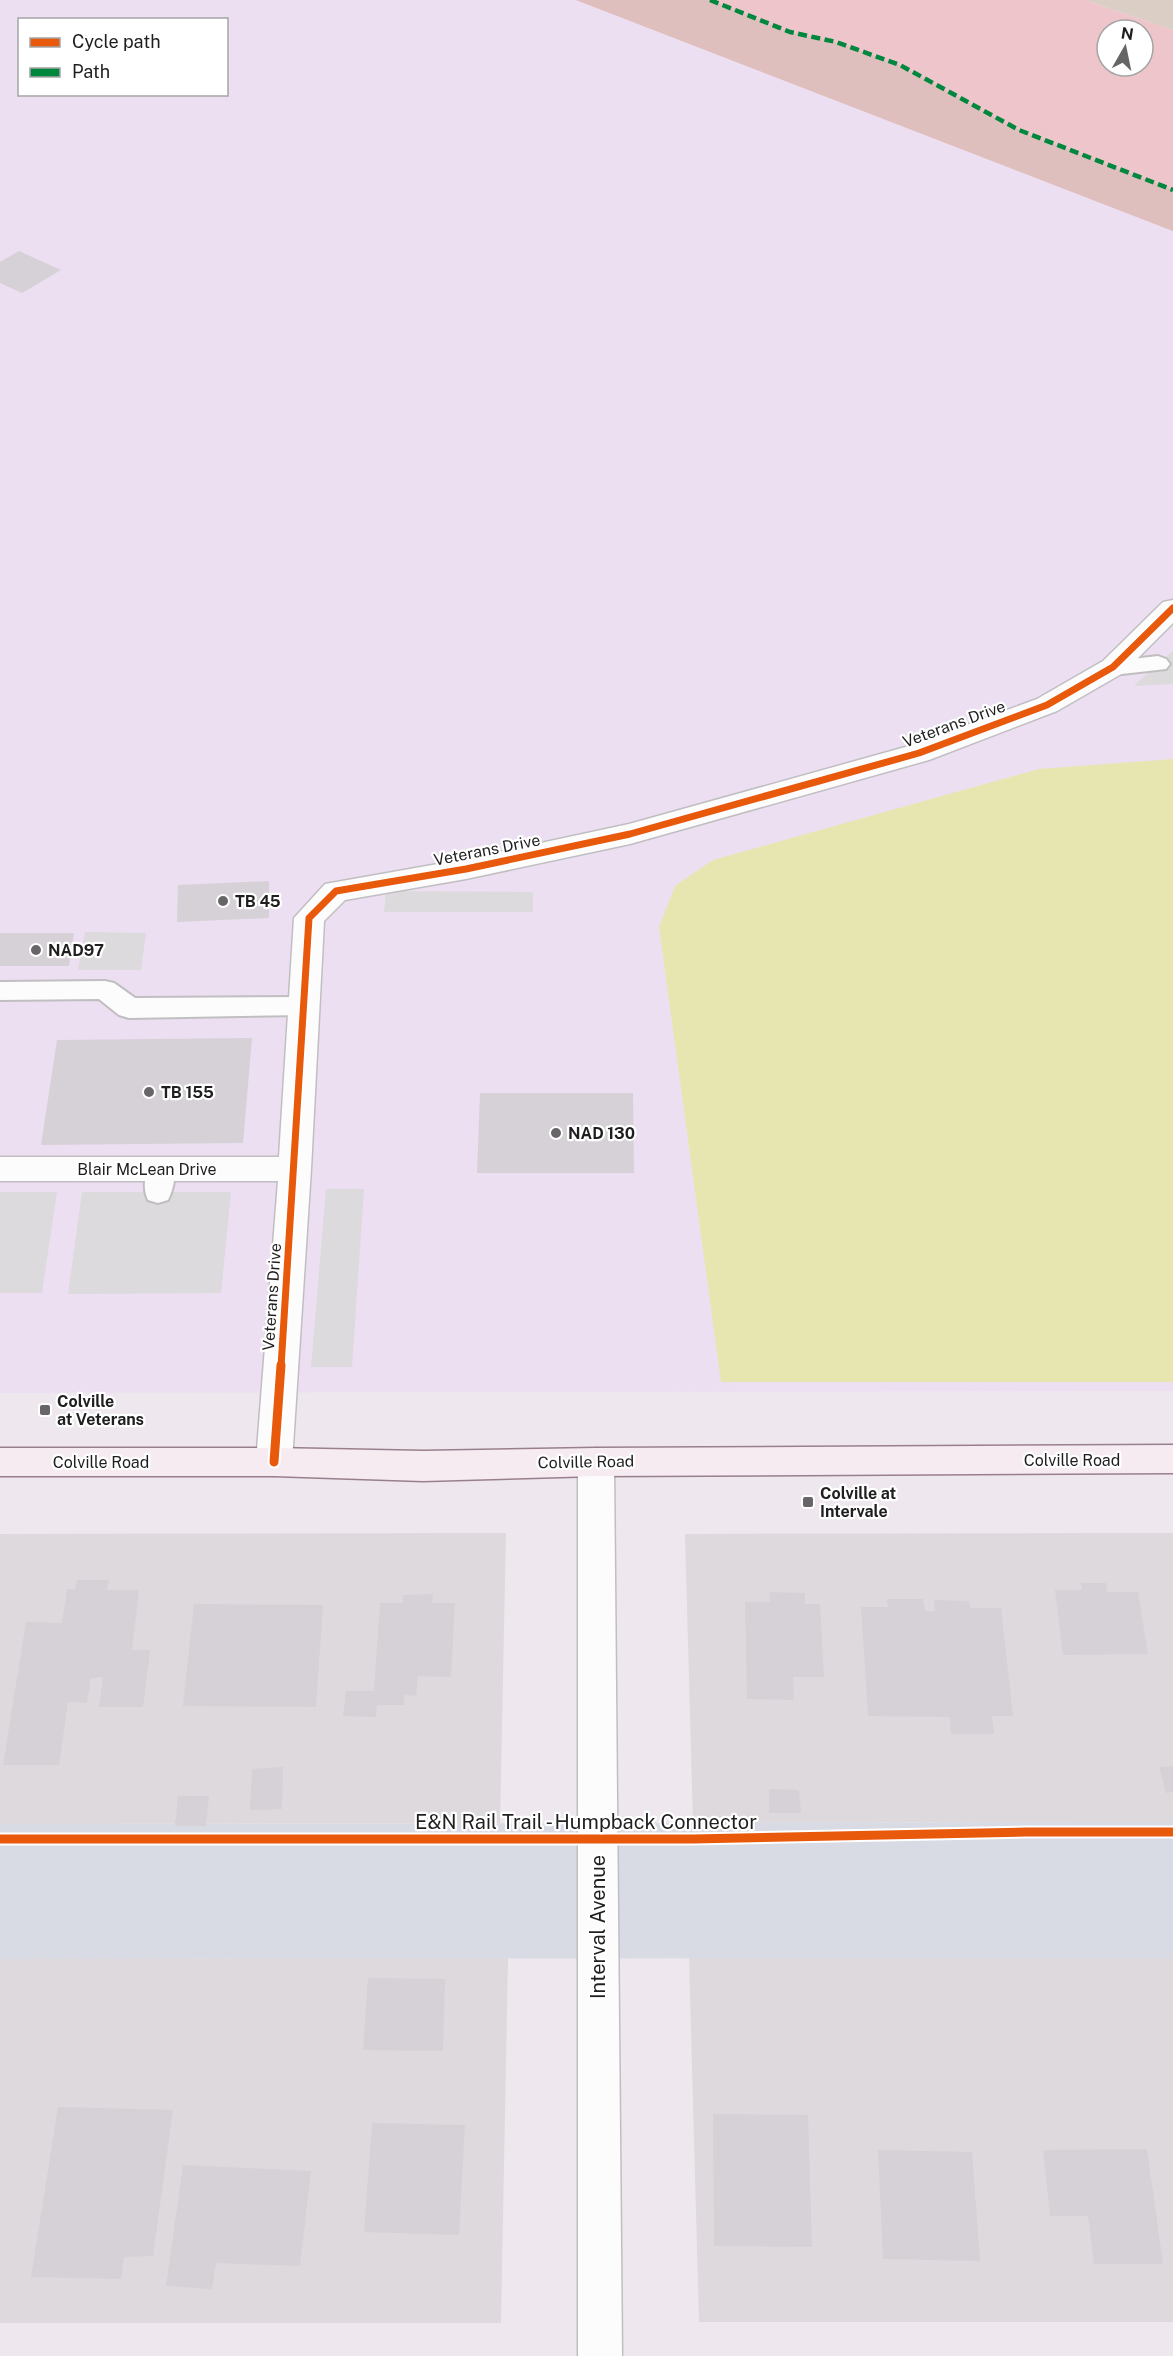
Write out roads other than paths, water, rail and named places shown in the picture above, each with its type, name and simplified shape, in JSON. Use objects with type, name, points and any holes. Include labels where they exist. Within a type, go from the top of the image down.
[{"type":"street","name":"Veterans Drive","points":[[274,1462],[295,1169],[309,918],[336,891],[466,869],[630,834],[919,753],[1047,705],[1113,667],[1173,608]]},
{"type":"street","name":"Blair McLean Drive","points":[[0,1169],[160,1181],[295,1169]]},
{"type":"street","name":"Colville Road","points":[[0,1462],[274,1462],[423,1466],[596,1462],[1173,1459]]},
{"type":"street","name":"Interval Avenue","points":[[596,1462],[600,2356]]},
{"type":"lane","points":[[1113,667],[1158,664]]},
{"type":"lane","points":[[0,991],[105,990],[129,1008],[304,1005]]},
{"type":"place","name":"TB 45","points":[[223,901]]},
{"type":"place","name":"NAD97","points":[[36,950]]},
{"type":"place","name":"TB 155","points":[[149,1092]]},
{"type":"place","name":"NAD 130","points":[[556,1133]]},
{"type":"place","name":"Colville at Veterans","points":[[45,1410]]},
{"type":"place","name":"Colville at Intervale","points":[[808,1502]]}]
